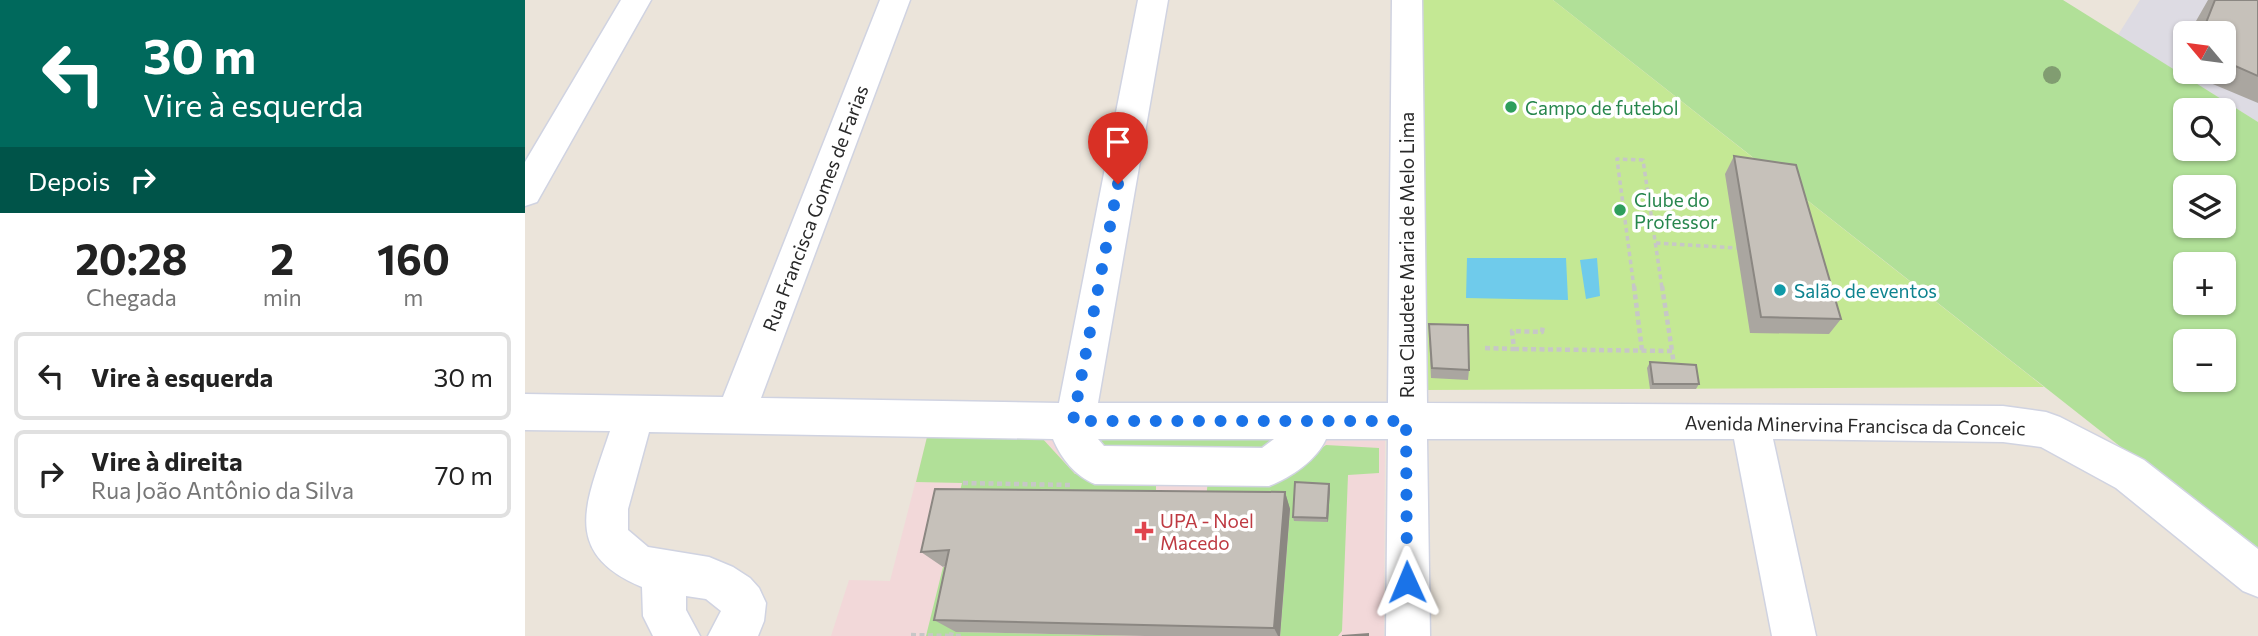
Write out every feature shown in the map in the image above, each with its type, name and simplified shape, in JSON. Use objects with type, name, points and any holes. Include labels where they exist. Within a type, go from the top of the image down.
[{"type":"street","points":[[525,192],[636,0]]},
{"type":"street","name":"Rua Francisca Gomes de Farias","points":[[735,415],[895,0]]},
{"type":"street","points":[[525,412],[1073,421],[1153,0]]},
{"type":"street","name":"Rua Claudete Maria de Melo Lima","points":[[1406,0],[1408,636]]},
{"type":"street","points":[[635,412],[605,521],[608,537],[616,552],[637,563],[663,572],[699,575],[726,585],[744,603],[742,621],[730,636]]},
{"type":"street","name":"Avenida Minervina Francisca da Conceic","points":[[1073,421],[1072,438],[1095,465],[1269,467],[1307,437],[1314,421],[2003,424],[2046,430],[2130,474],[2258,576]]},
{"type":"street","points":[[1750,421],[1794,636]]},
{"type":"street","points":[[663,572],[665,616],[678,636]]},
{"type":"path","points":[[1642,351],[1618,159],[1643,160],[1674,369]]},
{"type":"path","points":[[1655,243],[1737,248]]},
{"type":"path","points":[[1514,349],[1512,331],[1542,332],[1543,325]]},
{"type":"path","points":[[1485,348],[1672,351]]},
{"type":"path","points":[[951,636],[956,610]]},
{"type":"path","points":[[911,635],[962,636]]},
{"type":"shaded area","points":[[2140,0],[2258,0],[2258,122],[2236,108],[2236,98],[2219,98],[2197,84],[2237,84],[2237,21],[2173,21],[2173,69],[2118,35]]},
{"type":"shaded area","name":"UPA - Noel Macedo","points":[[927,437],[1385,438],[1384,636],[831,636],[849,580],[890,581]]},
{"type":"green space","name":"Clube do Professor","points":[[1416,0],[1553,0],[2044,387],[1424,390]]},
{"type":"green space","points":[[1553,0],[2063,0],[2173,69],[2173,84],[2197,84],[2220,98],[2173,98],[2173,161],[2236,161],[2236,108],[2258,122],[2258,555]]},
{"type":"green space","points":[[927,437],[1041,437],[1075,474],[1156,477],[1156,496],[956,506],[962,483],[916,482]]},
{"type":"green space","points":[[1307,437],[1281,460],[1095,465],[1072,438]]},
{"type":"green space","points":[[1326,445],[1379,448],[1379,473],[1348,475],[1342,631],[1338,636],[1280,636],[1290,509],[1205,508],[1208,480],[1278,479]]},
{"type":"green space","points":[[970,565],[957,632],[1145,636],[926,636],[943,567]]},
{"type":"water","points":[[1467,258],[1566,258],[1568,300],[1466,298]]},
{"type":"water","points":[[1597,258],[1600,296],[1586,299],[1580,260]]},
{"type":"building","points":[[2215,0],[2258,0],[2258,76],[2237,67],[2237,21],[2207,21]]},
{"type":"building","name":"Salão de eventos","points":[[1734,156],[1796,165],[1841,319],[1761,317]]},
{"type":"building","points":[[1429,324],[1468,325],[1469,370],[1432,368]]},
{"type":"building","points":[[1650,362],[1696,365],[1699,384],[1653,384]]},
{"type":"building","points":[[1295,482],[1329,484],[1327,518],[1293,517]]},
{"type":"building","points":[[935,489],[1285,492],[1274,628],[934,620],[949,550],[921,552]]},
{"type":"place","name":"Campo de futebol","points":[[1511,107]]},
{"type":"place","name":"Clube do Professor","points":[[1620,210]]},
{"type":"place","name":"Salão de eventos","points":[[1780,290]]},
{"type":"place","name":"UPA - Noel Macedo","points":[[1144,531]]},
{"type":"route","points":[[1118,184],[1073,421],[1406,421],[1407,582]]}]
